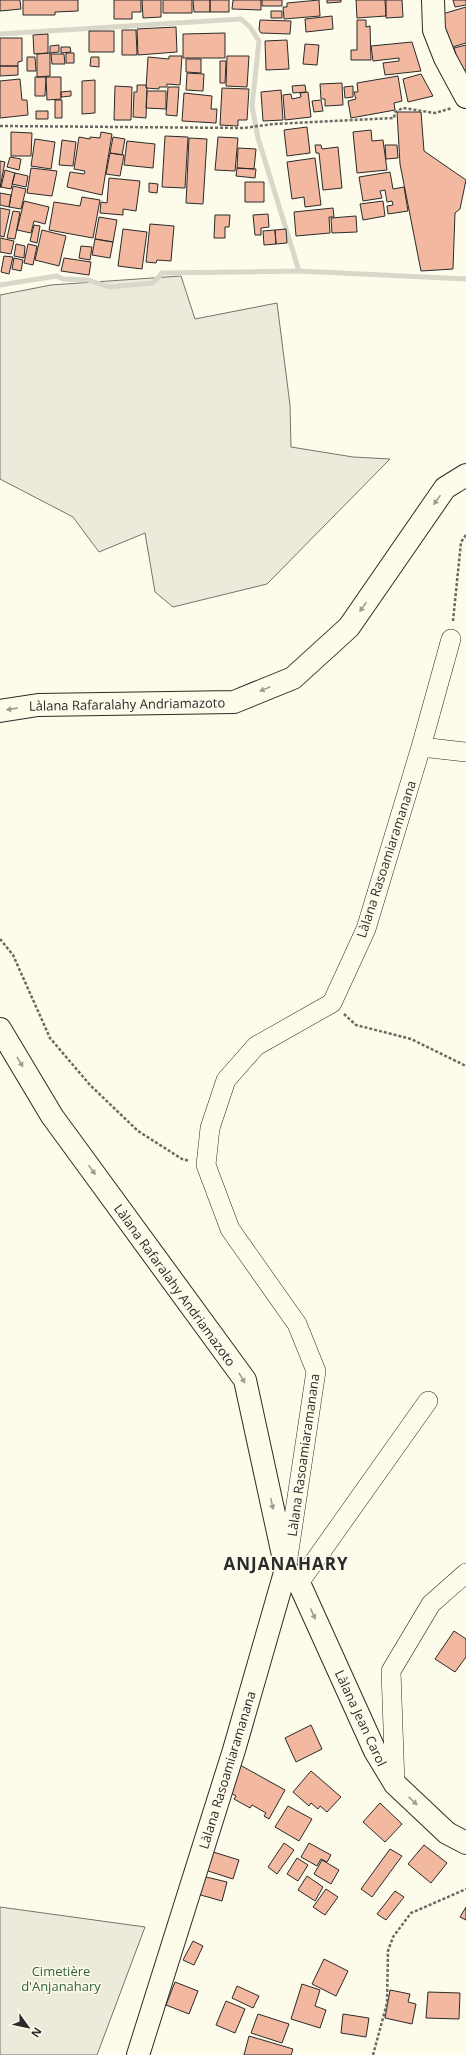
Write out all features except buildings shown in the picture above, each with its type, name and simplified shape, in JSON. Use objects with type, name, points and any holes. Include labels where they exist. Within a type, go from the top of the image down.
[{"type":"main road","points":[[433,0],[434,30],[460,102]]},
{"type":"main road","name":"Làlana Rafaralahy Andriamazoto","points":[[0,711],[38,705],[234,702],[294,678],[349,627],[446,488],[466,475]]},
{"type":"main road","name":"Làlana Rafaralahy Andriamazoto","points":[[0,1029],[52,1116],[245,1380],[293,1576]]},
{"type":"main road","name":"Làlana Jean Carol","points":[[293,1576],[375,1751],[395,1784],[447,1833],[466,1843]]},
{"type":"main road","name":"Làlana Rasoamiaramanana","points":[[138,2055],[234,1750],[293,1576]]},
{"type":"street","name":"Làlana Rasoamiaramanana","points":[[293,1576],[316,1371],[296,1324],[230,1229],[206,1165],[210,1128],[226,1080],[256,1046],[332,1003],[366,929],[421,747],[451,639]]},
{"type":"street","points":[[421,747],[466,752]]},
{"type":"street","points":[[293,1576],[428,1400]]},
{"type":"street","points":[[395,1784],[391,1671],[431,1604],[466,1573]]},
{"type":"path","points":[[0,126],[244,128],[273,124],[394,118],[395,112],[403,108],[435,113],[460,102]]},
{"type":"path","points":[[451,639],[461,542],[466,535]]},
{"type":"path","points":[[0,939],[13,955],[50,1038],[90,1085],[138,1131],[182,1159],[206,1165]]},
{"type":"path","points":[[332,1003],[356,1025],[411,1039],[466,1066]]},
{"type":"path","points":[[373,2055],[387,2003],[388,1951],[393,1937],[411,1913],[466,1889]]},
{"type":"green space","points":[[181,276],[195,319],[277,303],[290,405],[291,447],[353,457],[390,459],[267,584],[173,607],[155,592],[145,533],[99,552],[73,517],[0,479],[0,295],[51,285]]},
{"type":"green space","name":"Cimetière d'Anjanahary","points":[[0,1907],[145,1927],[97,2055],[0,2055]]},
{"type":"waterway","points":[[0,34],[241,19],[250,27],[259,41],[252,106],[258,138],[299,271],[466,279]]},
{"type":"waterway","points":[[0,285],[57,276],[63,279],[88,280],[109,287],[153,283],[162,273],[299,271]]},
{"type":"district","name":"ANJANAHARY","points":[[286,1564]]}]
